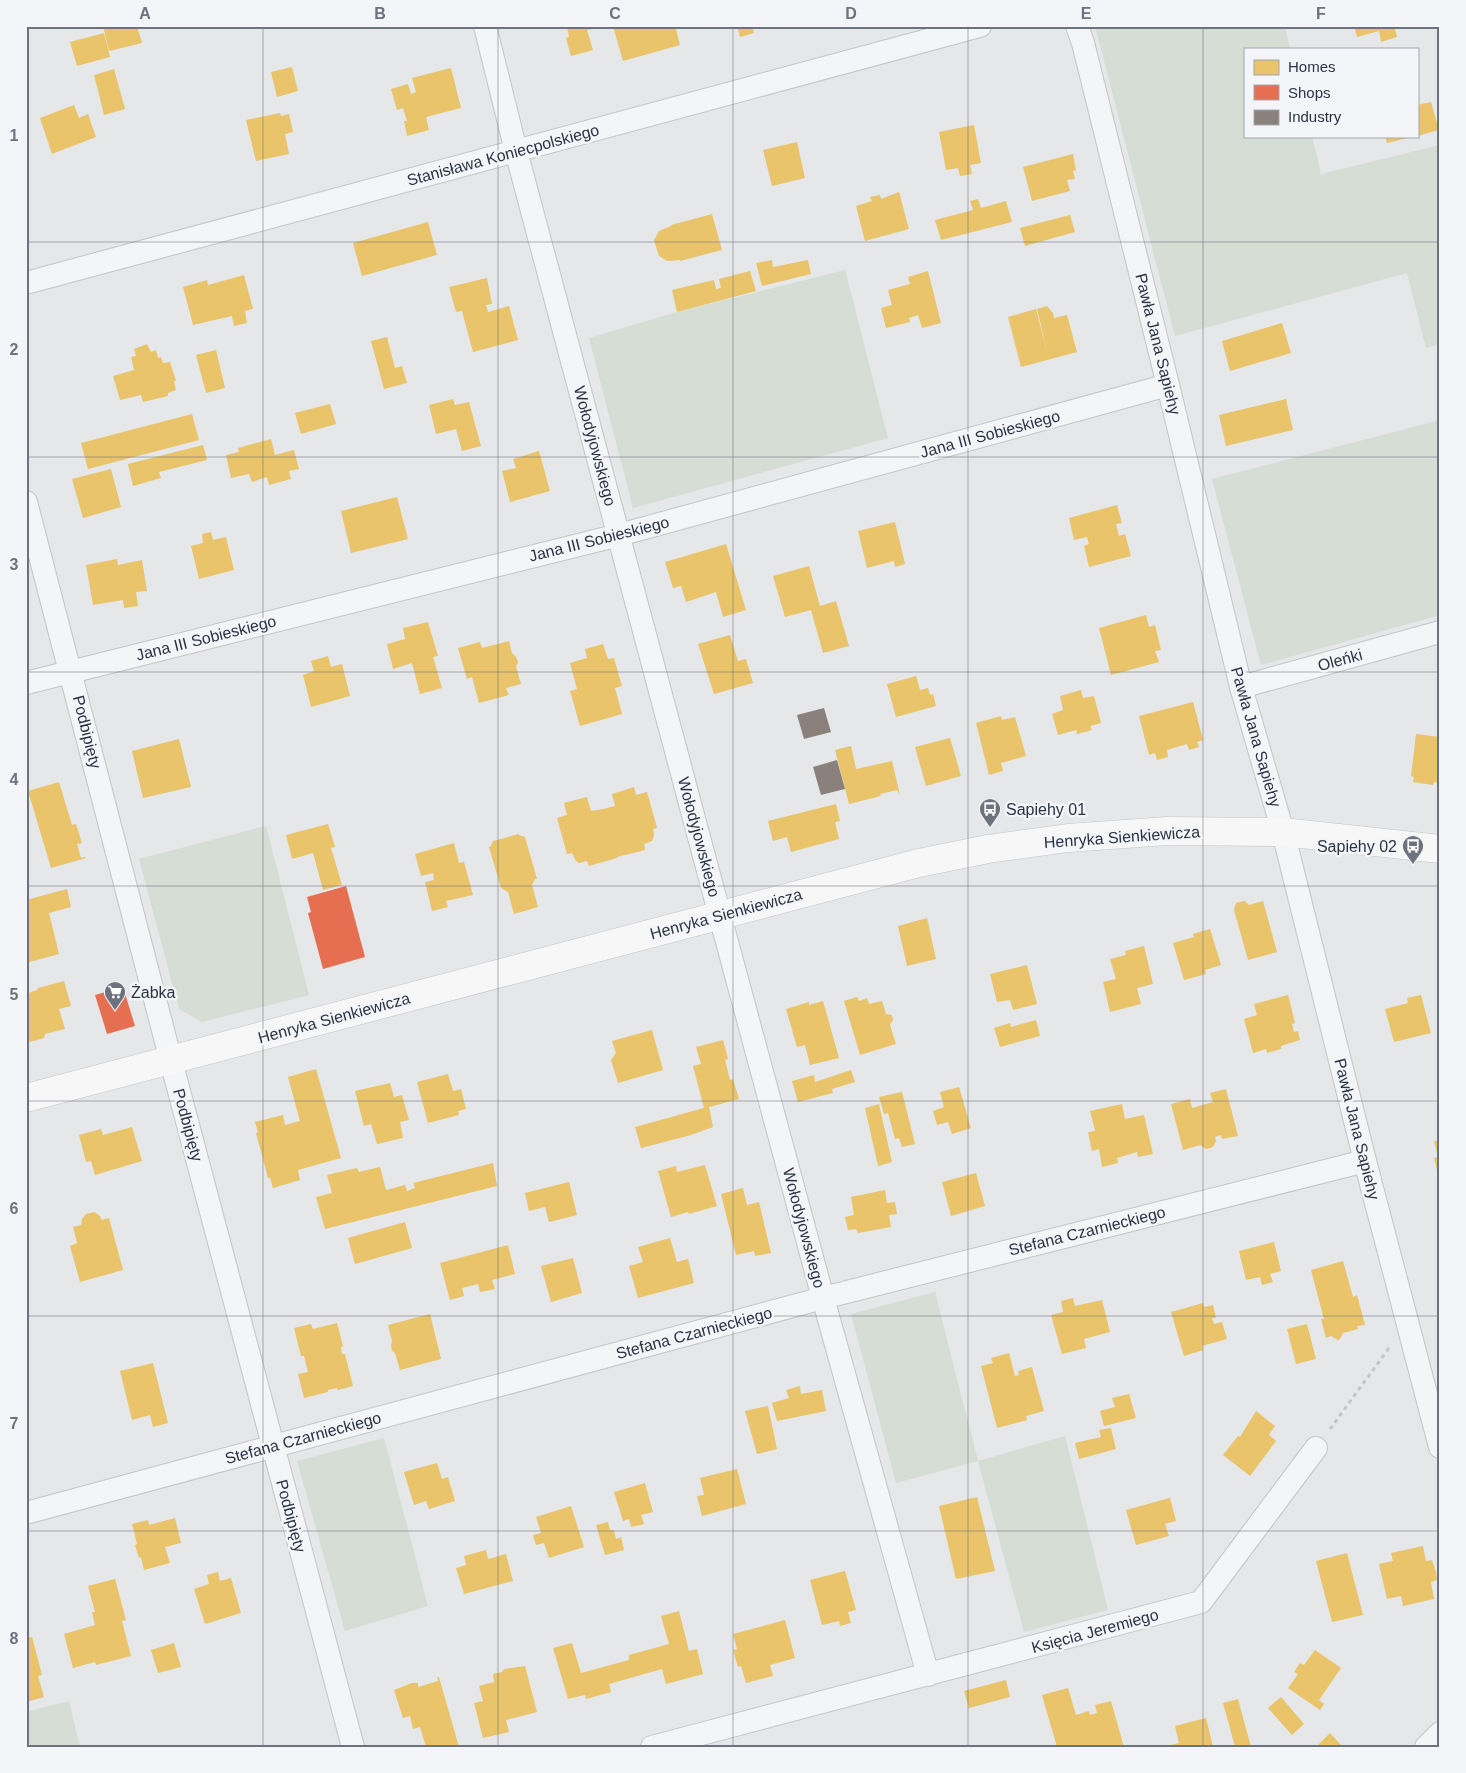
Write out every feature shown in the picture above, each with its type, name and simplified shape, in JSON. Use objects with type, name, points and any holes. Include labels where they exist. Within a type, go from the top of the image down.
[{"type":"street","name":"Wołodyjowskiego","points":[[485,26],[516,151],[720,916],[823,1298],[928,1675]]},
{"type":"street","name":"Stanisława Koniecpolskiego","points":[[26,283],[980,26]]},
{"type":"street","name":"Pawła Jana Sapiehy","points":[[1077,26],[1083,43],[1168,385],[1240,687],[1283,832],[1365,1161],[1440,1447]]},
{"type":"street","name":"Jana III Sobieskiego","points":[[26,683],[619,535],[1168,385]]},
{"type":"street","name":"Podbipięty","points":[[26,502],[272,1446],[353,1747]]},
{"type":"street","name":"Oleńki","points":[[1240,687],[1440,632]]},
{"type":"street","name":"Henryka Sienkiewicza","points":[[26,1098],[919,863],[988,849],[1068,838],[1167,832],[1283,832],[1440,849]]},
{"type":"street","name":"Stefana Czarnieckiego","points":[[26,1513],[823,1298],[1365,1161]]},
{"type":"street","name":"Księcia Jeremiego","points":[[652,1747],[1201,1602],[1316,1448]]},
{"type":"street","points":[[1426,1747],[1440,1733]]},
{"type":"path","points":[[1316,1448],[1408,1323]]},
{"type":"shaded area","points":[[1095,26],[1285,26],[1290,48],[1244,48],[1244,138],[1312,138],[1321,174],[1440,145],[1440,344],[1426,348],[1407,273],[1175,336]]},
{"type":"shaded area","points":[[845,270],[888,438],[633,508],[589,338],[677,312]]},
{"type":"shaded area","points":[[1440,420],[1440,615],[1261,665],[1212,479]]},
{"type":"shaded area","points":[[266,826],[309,995],[202,1022],[179,1009],[139,859]]},
{"type":"shaded area","points":[[935,1292],[978,1461],[896,1483],[851,1314]]},
{"type":"shaded area","points":[[1065,1436],[1108,1610],[1024,1632],[978,1461]]},
{"type":"shaded area","points":[[384,1438],[428,1606],[345,1631],[297,1461]]},
{"type":"shaded area","points":[[69,1701],[80,1747],[26,1747],[26,1712]]},
{"type":"building: Homes","points":[[103,26],[137,26],[142,43],[109,51]]},
{"type":"building: Homes","points":[[567,26],[592,26],[593,29],[587,30],[593,50],[571,56],[566,38],[569,37]]},
{"type":"building: Homes","points":[[613,26],[675,26],[680,45],[623,61]]},
{"type":"building: Homes","points":[[737,26],[752,26],[754,33],[740,37]]},
{"type":"building: Homes","points":[[1354,26],[1394,26],[1397,37],[1381,42],[1379,31],[1357,37]]},
{"type":"building: Homes","points":[[104,33],[110,57],[77,66],[70,42]]},
{"type":"building: Homes","points":[[292,67],[298,91],[277,97],[271,72]]},
{"type":"building: Homes","points":[[451,68],[461,108],[426,117],[429,130],[407,136],[404,121],[407,121],[403,108],[397,110],[391,89],[408,84],[411,94],[416,92],[412,78]]},
{"type":"building: Homes","points":[[114,69],[125,109],[104,115],[94,75]]},
{"type":"building: Homes","points":[[1431,102],[1439,130],[1418,136],[1418,105]]},
{"type":"building: Homes","points":[[74,105],[79,118],[88,114],[96,137],[52,154],[40,118]]},
{"type":"building: Homes","points":[[280,113],[281,116],[289,114],[293,132],[285,134],[289,154],[256,161],[246,120]]},
{"type":"building: Homes","points":[[974,125],[981,163],[970,165],[972,174],[960,176],[958,168],[946,170],[939,132]]},
{"type":"building: Homes","points":[[1386,138],[1408,138],[1387,143]]},
{"type":"building: Homes","points":[[797,142],[805,178],[772,186],[763,150]]},
{"type":"building: Homes","points":[[1073,154],[1076,170],[1073,171],[1075,179],[1067,180],[1070,191],[1032,201],[1023,167]]},
{"type":"building: Homes","points":[[899,192],[909,229],[865,241],[856,206],[872,201],[870,197],[880,195],[881,199]]},
{"type":"building: Homes","points":[[978,199],[981,208],[1006,201],[1012,222],[941,240],[935,220],[973,210],[970,201]]},
{"type":"building: Homes","points":[[712,214],[722,250],[680,261],[667,261],[659,256],[654,240],[659,231],[671,225]]},
{"type":"building: Homes","points":[[1070,215],[1075,232],[1025,246],[1020,228]]},
{"type":"building: Homes","points":[[428,222],[437,255],[362,276],[353,243]]},
{"type":"building: Homes","points":[[772,260],[773,267],[808,260],[811,274],[762,286],[756,263]]},
{"type":"building: Homes","points":[[750,271],[756,291],[677,312],[672,290],[714,280],[716,289],[721,288],[719,279]]},
{"type":"building: Homes","points":[[928,271],[941,323],[922,328],[918,315],[909,318],[910,322],[886,328],[881,308],[892,305],[888,290],[910,284],[908,277]]},
{"type":"building: Homes","points":[[244,275],[253,309],[245,311],[247,323],[234,326],[232,316],[193,325],[183,287],[207,280],[208,285]]},
{"type":"building: Homes","points":[[487,278],[492,304],[486,305],[488,312],[509,306],[518,340],[473,352],[462,311],[456,312],[449,287]]},
{"type":"building: Homes","points":[[1047,306],[1053,313],[1054,318],[1067,315],[1077,352],[1021,367],[1008,317],[1036,309],[1048,355],[1037,309]]},
{"type":"building: Homes","points":[[1282,323],[1291,353],[1230,371],[1222,341]]},
{"type":"building: Homes","points":[[387,337],[395,368],[402,366],[407,383],[384,389],[371,341]]},
{"type":"building: Homes","points":[[147,344],[151,352],[156,350],[158,358],[161,357],[163,363],[170,362],[176,381],[174,381],[176,390],[168,393],[168,396],[143,402],[141,395],[120,400],[113,376],[134,370],[131,357],[136,356],[134,349]]},
{"type":"building: Homes","points":[[216,350],[225,388],[206,393],[196,355]]},
{"type":"building: Homes","points":[[453,399],[455,405],[469,402],[481,446],[462,451],[456,429],[436,434],[429,405]]},
{"type":"building: Homes","points":[[1286,399],[1293,430],[1226,446],[1219,415]]},
{"type":"building: Homes","points":[[330,404],[336,424],[301,434],[295,413]]},
{"type":"building: Homes","points":[[192,414],[199,440],[88,469],[81,443]]},
{"type":"building: Homes","points":[[271,439],[275,455],[294,450],[299,469],[289,471],[291,479],[269,485],[267,477],[252,482],[249,474],[231,478],[226,455],[239,452],[238,448]]},
{"type":"building: Homes","points":[[203,445],[207,460],[159,472],[161,478],[133,486],[128,464]]},
{"type":"building: Homes","points":[[539,451],[550,491],[510,502],[502,471],[516,468],[513,459]]},
{"type":"building: Homes","points":[[111,469],[121,507],[83,518],[72,479]]},
{"type":"building: Homes","points":[[397,497],[408,539],[351,553],[341,511]]},
{"type":"building: Homes","points":[[1117,505],[1122,523],[1116,524],[1119,536],[1125,534],[1131,556],[1089,567],[1084,546],[1089,544],[1087,537],[1074,540],[1069,518]]},
{"type":"building: Homes","points":[[895,522],[905,564],[895,567],[894,561],[867,568],[858,531]]},
{"type":"building: Homes","points":[[211,532],[213,540],[226,537],[234,570],[199,579],[191,546],[203,543],[202,534]]},
{"type":"building: Homes","points":[[726,544],[746,610],[723,617],[716,592],[686,602],[681,586],[673,588],[665,562]]},
{"type":"building: Homes","points":[[117,559],[118,565],[142,560],[147,591],[136,592],[138,606],[124,608],[123,600],[93,605],[86,565]]},
{"type":"building: Homes","points":[[809,566],[820,606],[836,601],[849,646],[823,653],[811,610],[785,617],[773,576]]},
{"type":"building: Homes","points":[[1146,615],[1149,627],[1155,625],[1161,650],[1155,651],[1159,662],[1111,675],[1099,628]]},
{"type":"building: Homes","points":[[428,622],[438,656],[433,657],[442,688],[420,694],[412,663],[393,669],[387,644],[405,639],[403,628]]},
{"type":"building: Homes","points":[[730,635],[738,661],[746,659],[753,683],[714,694],[698,644]]},
{"type":"building: Homes","points":[[509,641],[512,653],[518,662],[516,667],[521,684],[506,688],[509,695],[479,703],[472,677],[467,679],[458,648],[480,642],[482,648]]},
{"type":"building: Homes","points":[[603,644],[608,659],[614,658],[622,686],[615,688],[622,714],[580,726],[570,691],[577,689],[570,663],[587,658],[585,649]]},
{"type":"building: Homes","points":[[328,656],[331,667],[342,664],[350,696],[311,707],[303,675],[314,671],[311,661]]},
{"type":"building: Homes","points":[[916,676],[920,690],[928,688],[930,695],[933,694],[936,706],[896,717],[887,684]]},
{"type":"building: Homes","points":[[1081,690],[1083,698],[1094,696],[1101,723],[1090,726],[1092,730],[1077,734],[1076,730],[1058,735],[1052,714],[1063,710],[1060,696]]},
{"type":"building: Homes","points":[[1193,702],[1203,740],[1197,742],[1199,747],[1189,750],[1187,744],[1167,750],[1168,757],[1157,760],[1155,753],[1149,755],[1139,716]]},
{"type":"building: Homes","points":[[1001,716],[1002,720],[1015,717],[1026,756],[1001,763],[1003,771],[989,775],[976,723]]},
{"type":"building: Homes","points":[[1416,734],[1440,737],[1440,783],[1434,782],[1433,785],[1413,782],[1414,777],[1411,776]]},
{"type":"building: Homes","points":[[950,738],[961,776],[926,786],[915,747]]},
{"type":"building: Homes","points":[[179,739],[191,787],[143,798],[132,751]]},
{"type":"building: Homes","points":[[851,746],[856,769],[892,761],[900,795],[897,790],[849,804],[835,750]]},
{"type":"building: Homes","points":[[59,782],[72,825],[76,824],[82,843],[77,844],[81,858],[86,858],[51,868],[28,791]]},
{"type":"building: Homes","points":[[634,787],[636,795],[647,792],[657,828],[653,829],[652,841],[644,844],[645,850],[589,866],[587,861],[579,863],[572,853],[567,854],[557,818],[567,815],[564,803],[587,797],[591,811],[603,809],[615,806],[612,794]]},
{"type":"building: Homes","points":[[836,804],[840,821],[835,822],[839,839],[791,852],[787,837],[773,841],[768,821]]},
{"type":"building: Homes","points":[[328,824],[335,847],[331,848],[342,885],[323,890],[313,853],[292,859],[286,835]]},
{"type":"building: Homes","points":[[519,834],[525,837],[537,879],[535,879],[532,885],[538,907],[514,914],[508,892],[501,888],[489,847],[493,841]]},
{"type":"building: Homes","points":[[454,843],[459,863],[464,862],[473,895],[446,901],[448,907],[432,911],[425,882],[434,880],[433,873],[421,876],[415,854]]},
{"type":"building: Homes","points":[[67,889],[71,907],[49,913],[59,954],[26,963],[26,900]]},
{"type":"building: Homes","points":[[1245,901],[1249,905],[1263,901],[1277,952],[1248,960],[1234,910],[1236,903]]},
{"type":"building: Homes","points":[[927,918],[936,959],[907,966],[898,926]]},
{"type":"building: Homes","points":[[1210,929],[1221,965],[1205,970],[1206,974],[1184,980],[1173,943],[1194,937],[1193,934]]},
{"type":"building: Homes","points":[[1144,946],[1153,984],[1137,988],[1141,1004],[1110,1012],[1103,982],[1116,979],[1110,959],[1126,955],[1125,951]]},
{"type":"building: Homes","points":[[1027,965],[1037,1004],[1013,1010],[1010,1000],[997,1002],[990,974]]},
{"type":"building: Homes","points":[[64,981],[71,1006],[59,1009],[65,1029],[45,1034],[44,1038],[30,1042],[26,1039],[26,994],[38,988]]},
{"type":"building: Homes","points":[[1288,995],[1295,1023],[1292,1024],[1294,1032],[1298,1031],[1300,1040],[1267,1053],[1266,1049],[1253,1053],[1244,1019],[1257,1015],[1254,1004]]},
{"type":"building: Homes","points":[[1421,995],[1431,1033],[1394,1042],[1385,1009],[1408,1003],[1407,998]]},
{"type":"building: Homes","points":[[857,997],[859,1001],[867,998],[869,1004],[882,1001],[886,1014],[892,1015],[893,1020],[890,1025],[896,1044],[860,1055],[844,1001]]},
{"type":"building: Homes","points":[[823,1001],[839,1058],[810,1065],[805,1045],[797,1047],[786,1009],[809,1002],[809,1005]]},
{"type":"building: Homes","points":[[1036,1020],[1040,1036],[1000,1047],[994,1028],[1010,1023],[1011,1027]]},
{"type":"building: Homes","points":[[652,1030],[663,1070],[618,1083],[611,1060],[616,1053],[612,1041]]},
{"type":"building: Homes","points":[[723,1040],[728,1059],[725,1060],[730,1080],[733,1079],[739,1099],[709,1107],[713,1127],[691,1135],[641,1148],[635,1127],[704,1108],[693,1066],[701,1064],[696,1047]]},
{"type":"building: Homes","points":[[316,1069],[341,1158],[298,1170],[300,1180],[273,1188],[270,1178],[268,1178],[256,1133],[258,1132],[255,1122],[283,1115],[285,1125],[300,1121],[288,1077]]},
{"type":"building: Homes","points":[[851,1070],[855,1082],[832,1089],[833,1093],[798,1102],[792,1081],[814,1075],[815,1082]]},
{"type":"building: Homes","points":[[448,1074],[453,1091],[461,1089],[466,1109],[458,1111],[459,1115],[428,1123],[417,1082]]},
{"type":"building: Homes","points":[[390,1083],[394,1097],[402,1095],[409,1120],[400,1122],[403,1138],[377,1144],[371,1124],[364,1126],[355,1091]]},
{"type":"building: Homes","points":[[959,1087],[971,1128],[952,1134],[948,1122],[937,1125],[933,1111],[944,1107],[940,1092]]},
{"type":"building: Homes","points":[[1226,1089],[1238,1136],[1222,1139],[1221,1135],[1215,1137],[1216,1141],[1213,1147],[1206,1149],[1200,1145],[1183,1150],[1171,1104],[1190,1099],[1192,1108],[1213,1102],[1210,1093]]},
{"type":"building: Homes","points":[[902,1092],[915,1144],[902,1147],[899,1138],[895,1139],[888,1113],[884,1114],[879,1097]]},
{"type":"building: Homes","points":[[879,1104],[892,1162],[878,1166],[865,1108]]},
{"type":"building: Homes","points":[[1122,1104],[1125,1119],[1144,1115],[1153,1154],[1138,1157],[1137,1152],[1117,1158],[1118,1163],[1102,1167],[1099,1149],[1092,1151],[1088,1132],[1095,1131],[1090,1111]]},
{"type":"building: Homes","points":[[132,1127],[142,1161],[95,1175],[91,1161],[86,1162],[79,1135],[101,1129],[103,1135]]},
{"type":"building: Homes","points":[[1440,1140],[1439,1178],[1434,1158],[1438,1157],[1434,1141]]},
{"type":"building: Homes","points":[[493,1163],[497,1186],[325,1229],[316,1197],[332,1193],[327,1175],[357,1168],[359,1172],[380,1167],[386,1190],[405,1185],[407,1191],[415,1188],[413,1183]]},
{"type":"building: Homes","points":[[705,1165],[717,1206],[671,1217],[658,1171],[676,1166],[677,1172]]},
{"type":"building: Homes","points":[[976,1173],[985,1206],[951,1216],[942,1182]]},
{"type":"building: Homes","points":[[569,1182],[577,1215],[549,1222],[545,1207],[529,1211],[525,1193]]},
{"type":"building: Homes","points":[[743,1188],[747,1205],[759,1202],[771,1253],[755,1256],[754,1251],[736,1255],[721,1194]]},
{"type":"building: Homes","points":[[885,1190],[887,1203],[895,1202],[897,1214],[889,1215],[891,1227],[858,1233],[856,1229],[848,1230],[845,1217],[854,1215],[851,1197]]},
{"type":"building: Homes","points":[[94,1212],[102,1220],[109,1218],[123,1270],[80,1282],[70,1246],[77,1243],[73,1227],[81,1225],[82,1219],[86,1214]]},
{"type":"building: Homes","points":[[405,1222],[412,1248],[355,1264],[348,1238]]},
{"type":"building: Homes","points":[[670,1238],[677,1262],[688,1259],[694,1283],[638,1298],[629,1266],[643,1262],[638,1247]]},
{"type":"building: Homes","points":[[1274,1242],[1281,1271],[1270,1274],[1273,1282],[1262,1285],[1260,1277],[1246,1280],[1239,1251]]},
{"type":"building: Homes","points":[[508,1245],[515,1274],[492,1280],[495,1289],[480,1292],[478,1284],[462,1288],[464,1296],[450,1300],[440,1263]]},
{"type":"building: Homes","points":[[573,1258],[582,1293],[551,1302],[541,1266]]},
{"type":"building: Homes","points":[[1343,1261],[1353,1297],[1357,1295],[1365,1325],[1357,1326],[1358,1329],[1343,1333],[1338,1340],[1331,1336],[1326,1338],[1321,1319],[1324,1319],[1311,1270]]},
{"type":"building: Homes","points":[[1073,1298],[1075,1306],[1102,1300],[1110,1332],[1084,1339],[1086,1348],[1062,1354],[1051,1315],[1063,1312],[1061,1301]]},
{"type":"building: Homes","points":[[1203,1303],[1204,1307],[1213,1305],[1216,1318],[1212,1318],[1214,1324],[1222,1322],[1227,1339],[1202,1346],[1203,1350],[1184,1356],[1171,1312]]},
{"type":"building: Homes","points":[[430,1314],[441,1359],[400,1370],[395,1353],[392,1351],[392,1341],[388,1325]]},
{"type":"building: Homes","points":[[337,1323],[343,1346],[341,1347],[342,1354],[345,1354],[353,1386],[338,1390],[337,1388],[328,1390],[328,1392],[304,1398],[298,1374],[308,1372],[304,1356],[301,1356],[294,1328],[311,1324],[313,1329]]},
{"type":"building: Homes","points":[[1307,1324],[1316,1359],[1296,1364],[1287,1329]]},
{"type":"building: Homes","points":[[1009,1353],[1015,1376],[1019,1375],[1018,1371],[1032,1367],[1044,1411],[1026,1416],[1027,1420],[997,1428],[981,1366],[993,1363],[991,1358]]},
{"type":"building: Homes","points":[[153,1363],[168,1423],[153,1427],[150,1415],[132,1420],[120,1371]]},
{"type":"building: Homes","points":[[800,1386],[801,1394],[822,1390],[826,1411],[777,1421],[772,1403],[789,1398],[786,1390]]},
{"type":"building: Homes","points":[[1129,1394],[1136,1418],[1104,1426],[1100,1411],[1115,1407],[1112,1398]]},
{"type":"building: Homes","points":[[768,1406],[777,1449],[757,1454],[745,1411]]},
{"type":"building: Homes","points":[[1256,1411],[1275,1426],[1269,1435],[1276,1441],[1250,1476],[1223,1455],[1238,1436],[1240,1437]]},
{"type":"building: Homes","points":[[1111,1428],[1116,1449],[1079,1459],[1075,1443],[1101,1437],[1099,1430]]},
{"type":"building: Homes","points":[[437,1463],[442,1479],[448,1477],[455,1501],[429,1509],[426,1501],[414,1505],[404,1472]]},
{"type":"building: Homes","points":[[737,1469],[746,1504],[702,1516],[697,1496],[704,1495],[700,1478]]},
{"type":"building: Homes","points":[[645,1483],[653,1512],[641,1515],[644,1524],[631,1527],[629,1519],[623,1521],[614,1492]]},
{"type":"building: Homes","points":[[977,1497],[995,1571],[956,1579],[939,1506]]},
{"type":"building: Homes","points":[[1170,1498],[1176,1521],[1165,1524],[1169,1536],[1136,1545],[1126,1510]]},
{"type":"building: Homes","points":[[571,1506],[584,1547],[549,1558],[544,1543],[536,1545],[533,1535],[541,1533],[536,1517]]},
{"type":"building: Homes","points":[[175,1518],[181,1543],[165,1547],[170,1563],[144,1570],[141,1557],[139,1558],[135,1545],[137,1544],[132,1524],[148,1520],[149,1525]]},
{"type":"building: Homes","points":[[608,1522],[610,1530],[614,1530],[616,1539],[621,1537],[624,1550],[605,1555],[596,1525]]},
{"type":"building: Homes","points":[[1423,1546],[1426,1561],[1432,1560],[1436,1572],[1437,1580],[1431,1582],[1434,1599],[1403,1606],[1401,1596],[1387,1599],[1379,1564],[1393,1561],[1391,1553]]},
{"type":"building: Homes","points":[[486,1550],[488,1559],[506,1554],[513,1581],[464,1594],[456,1568],[466,1565],[464,1556]]},
{"type":"building: Homes","points":[[1347,1553],[1363,1615],[1332,1622],[1316,1561]]},
{"type":"building: Homes","points":[[845,1571],[856,1610],[848,1612],[851,1623],[840,1626],[839,1621],[822,1625],[810,1580]]},
{"type":"building: Homes","points":[[218,1572],[220,1581],[231,1578],[241,1613],[205,1624],[194,1589],[209,1584],[207,1575]]},
{"type":"building: Homes","points":[[115,1579],[126,1620],[122,1621],[131,1656],[96,1665],[95,1662],[73,1668],[64,1634],[95,1625],[92,1612],[95,1612],[88,1586]]},
{"type":"building: Homes","points":[[679,1611],[689,1651],[697,1649],[703,1674],[666,1684],[662,1669],[609,1684],[611,1692],[586,1699],[585,1695],[568,1699],[553,1648],[572,1643],[581,1673],[629,1660],[629,1655],[669,1644],[661,1616]]},
{"type":"building: Homes","points":[[785,1620],[795,1658],[770,1665],[773,1676],[746,1683],[741,1666],[738,1667],[733,1650],[737,1649],[733,1634]]},
{"type":"building: Homes","points":[[32,1637],[42,1675],[38,1676],[44,1697],[26,1702],[26,1638]]},
{"type":"building: Homes","points":[[174,1643],[181,1667],[158,1673],[151,1650]]},
{"type":"building: Homes","points":[[1315,1650],[1341,1668],[1319,1700],[1324,1704],[1320,1710],[1288,1688],[1298,1674],[1294,1672],[1300,1663],[1304,1665]]},
{"type":"building: Homes","points":[[525,1666],[537,1712],[506,1720],[509,1732],[483,1738],[474,1703],[483,1701],[479,1686],[494,1682],[493,1674],[502,1672],[504,1669]]},
{"type":"building: Homes","points":[[437,1677],[439,1677],[459,1747],[426,1747],[420,1727],[413,1729],[410,1716],[403,1718],[394,1690],[412,1683],[418,1683],[418,1687],[438,1681]]},
{"type":"building: Homes","points":[[1006,1680],[1010,1697],[969,1708],[964,1691]]},
{"type":"building: Homes","points":[[1068,1688],[1076,1715],[1089,1711],[1090,1715],[1097,1713],[1095,1705],[1111,1701],[1124,1747],[1057,1747],[1042,1695]]},
{"type":"building: Homes","points":[[1281,1697],[1304,1724],[1292,1735],[1268,1708]]},
{"type":"building: Homes","points":[[1238,1699],[1251,1747],[1235,1747],[1223,1703]]},
{"type":"building: Homes","points":[[1206,1718],[1213,1747],[1163,1747],[1179,1743],[1175,1726]]},
{"type":"building: Homes","points":[[1330,1733],[1342,1746],[1316,1747]]},
{"type":"building: Shops","points":[[346,886],[365,957],[323,969],[308,913],[311,912],[307,897]]},
{"type":"building: Shops","name":"Żabka","points":[[123,987],[135,1026],[107,1034],[95,995]]},
{"type":"building: Industry","points":[[824,708],[831,732],[804,739],[797,715]]},
{"type":"building: Industry","points":[[837,760],[845,789],[821,795],[813,767]]},
{"type":"place","name":"Sapiehy 01","points":[[990,828]]},
{"type":"place","name":"Sapiehy 02","points":[[1413,865]]},
{"type":"place","name":"Żabka","points":[[115,1011]]}]
